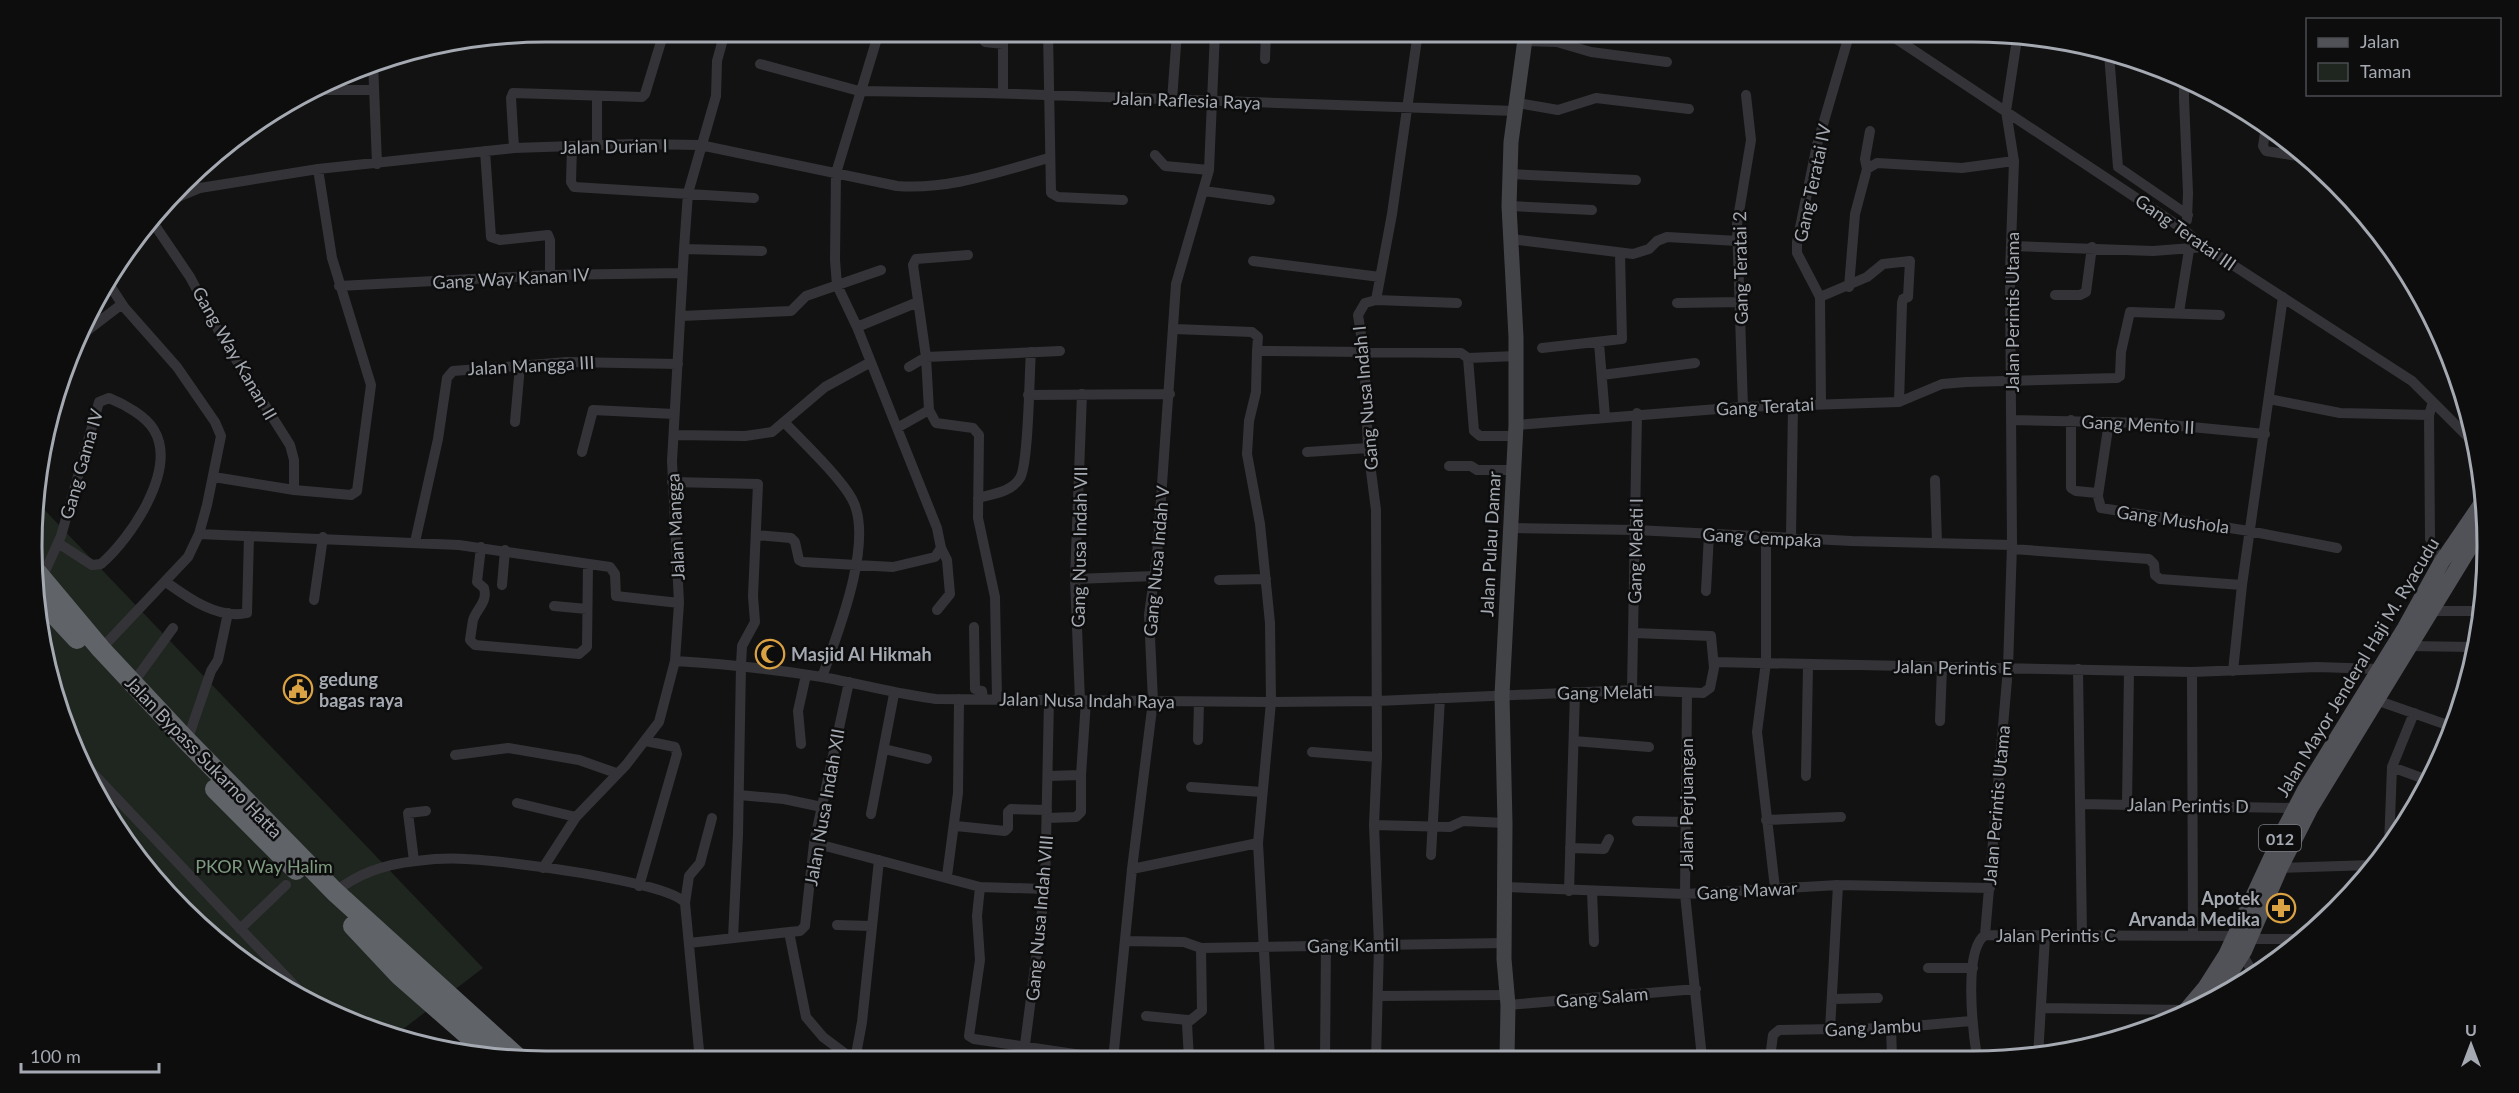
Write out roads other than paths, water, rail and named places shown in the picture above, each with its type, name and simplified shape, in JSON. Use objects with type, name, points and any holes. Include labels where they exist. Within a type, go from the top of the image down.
[{"type":"highway","name":"Jalan Bypass Sukarno Hatta","points":[[44,587],[187,741],[335,892],[509,1050]]},
{"type":"highway","name":"Jalan Bypass Sukarno Hatta","points":[[44,588],[260,837],[332,904],[399,975],[481,1047]]},
{"type":"main road","name":"Jalan Mayor Jenderal Haji M. Ryacudu","points":[[2223,984],[2242,954],[2243,937],[2294,808],[2384,670],[2441,562],[2476,512]]},
{"type":"main road","name":"Jalan Mayor Jenderal Haji M. Ryacudu","points":[[2195,1000],[2243,937],[2311,807],[2376,700],[2384,670],[2409,646],[2477,536]]},
{"type":"main road","points":[[2405,628],[2406,634],[2411,635],[2429,613]]},
{"type":"street","points":[[514,148],[511,98],[513,93],[644,96],[661,42]]},
{"type":"street","name":"Jalan Mangga","points":[[543,868],[576,817],[646,741],[658,722],[675,661],[679,603],[672,482],[688,194],[700,145],[716,96],[717,61],[722,42]]},
{"type":"street","points":[[876,42],[836,173],[837,285],[857,327],[869,363],[937,528],[941,548],[947,560],[950,594],[937,610]]},
{"type":"street","points":[[985,42],[1003,44],[1003,93]]},
{"type":"street","points":[[1048,42],[1049,188],[1054,195],[1123,200]]},
{"type":"street","points":[[1172,100],[1176,42]]},
{"type":"street","name":"Gang Nusa Indah V","points":[[1114,1051],[1132,869],[1153,701],[1148,640],[1150,603],[1155,576],[1170,394],[1176,284],[1209,170],[1215,42]]},
{"type":"street","points":[[1264,59],[1265,42]]},
{"type":"street","name":"Gang Nusa Indah I","points":[[1376,1051],[1379,945],[1374,825],[1377,757],[1376,510],[1368,448],[1364,354],[1358,315],[1365,303],[1376,300],[1417,42]]},
{"type":"street","name":"Jalan Pulau Damar","points":[[1507,1051],[1502,695],[1514,470],[1516,356],[1509,206],[1516,107],[1524,42]]},
{"type":"street","points":[[1557,42],[1592,52],[1667,62]]},
{"type":"street","name":"Gang Teratai IV","points":[[1821,403],[1820,297],[1797,253],[1797,242],[1817,145],[1847,42]]},
{"type":"street","name":"Gang Teratai III","points":[[1902,42],[2186,222],[2205,247],[2412,381],[2464,433]]},
{"type":"street","name":"Jalan Perintis Utama","points":[[1976,1051],[1971,1021],[1973,968],[1975,947],[1985,935],[2008,668],[2012,547],[2013,161],[2006,109],[2016,44]]},
{"type":"street","points":[[2110,61],[2118,166],[2186,222]]},
{"type":"street","name":"Jalan Raflesia Raya","points":[[760,64],[859,92],[1003,93],[1407,108],[1516,107],[1558,110],[1596,98],[1689,109]]},
{"type":"street","points":[[373,73],[377,164]]},
{"type":"street","points":[[2186,89],[2186,222]]},
{"type":"street","points":[[332,90],[374,90]]},
{"type":"street","name":"Gang Teratai 2","points":[[1743,407],[1738,210],[1751,140],[1746,95]]},
{"type":"street","points":[[597,96],[597,145]]},
{"type":"street","points":[[1849,286],[1855,214],[1867,169],[1865,159],[1870,131]]},
{"type":"street","points":[[2264,135],[2263,146],[2266,151],[2291,155]]},
{"type":"street","name":"Jalan Durian I","points":[[187,194],[200,188],[318,170],[514,148],[700,145],[897,186],[924,188],[957,184],[1048,158]]},
{"type":"street","points":[[572,146],[571,182],[574,187],[754,198]]},
{"type":"street","points":[[485,151],[491,237],[493,239],[548,235],[550,275]]},
{"type":"street","points":[[1155,154],[1165,166],[1209,170]]},
{"type":"street","points":[[1867,169],[1877,163],[1962,168],[2013,161]]},
{"type":"street","points":[[214,477],[294,490],[351,495],[357,491],[371,385],[339,286],[318,170]]},
{"type":"street","points":[[1510,174],[1636,180]]},
{"type":"street","points":[[1204,192],[1270,200]]},
{"type":"street","points":[[1509,206],[1592,210]]},
{"type":"street","name":"Gang Way Kanan II","points":[[156,227],[190,276],[223,339],[290,445],[294,460],[294,490]]},
{"type":"street","points":[[1510,239],[1570,244],[1620,254],[1643,252],[1661,238],[1667,237],[1738,241]]},
{"type":"street","points":[[2012,246],[2189,250],[2205,247]]},
{"type":"street","points":[[2055,295],[2080,295],[2086,292],[2092,247]]},
{"type":"street","points":[[684,249],[762,251]]},
{"type":"street","points":[[2189,250],[2179,312],[2220,315]]},
{"type":"street","points":[[1542,348],[1599,343],[1623,338],[1620,254]]},
{"type":"street","points":[[968,255],[915,260],[926,357],[929,410],[940,425],[976,429],[979,435],[978,518],[995,597],[997,698]]},
{"type":"street","points":[[1253,261],[1380,277]]},
{"type":"street","points":[[1820,297],[1867,277],[1883,264],[1910,261],[1908,297],[1903,299],[1902,303],[1899,402]]},
{"type":"street","points":[[682,316],[791,311],[806,296],[881,270]]},
{"type":"street","name":"Gang Way Kanan IV","points":[[339,286],[550,275],[682,273]]},
{"type":"street","points":[[101,649],[188,557],[199,534],[214,477],[221,436],[215,422],[177,367],[122,304],[113,290]]},
{"type":"street","points":[[2233,671],[2249,531],[2265,434],[2283,297]]},
{"type":"street","points":[[1376,300],[1457,303]]},
{"type":"street","points":[[857,327],[918,302]]},
{"type":"street","points":[[1677,303],[1741,302]]},
{"type":"street","points":[[92,327],[122,304]]},
{"type":"street","name":"Gang Teratai","points":[[1468,358],[1472,429],[1476,434],[1515,431],[1637,413],[1821,403],[1899,402],[1942,384],[2117,378],[2120,376],[2128,314],[2140,311],[2179,312]]},
{"type":"street","points":[[1174,329],[1256,334],[1256,392],[1247,454],[1260,524],[1270,623],[1271,702],[1258,843],[1270,1051]]},
{"type":"street","points":[[1599,343],[1605,417]]},
{"type":"street","points":[[909,367],[926,357],[1059,351]]},
{"type":"street","points":[[1257,351],[1364,354],[1461,353],[1468,358],[1516,356]]},
{"type":"street","points":[[978,498],[1011,488],[1019,479],[1031,352]]},
{"type":"street","name":"Jalan Mangga III","points":[[415,542],[438,439],[449,374],[459,369],[600,361],[678,364]]},
{"type":"street","points":[[674,435],[759,435],[772,432],[825,387],[869,363]]},
{"type":"street","points":[[1602,375],[1695,363]]},
{"type":"street","points":[[515,422],[520,366]]},
{"type":"street","name":"Gang Nusa Indah VII","points":[[1082,394],[1075,579],[1083,701]]},
{"type":"street","points":[[1028,395],[1170,394]]},
{"type":"street","name":"Gang Gama IV","points":[[43,571],[57,543],[99,402],[109,398],[135,412],[154,429],[159,446],[158,466],[150,500],[132,528],[100,564],[92,565],[57,543]]},
{"type":"street","points":[[2270,399],[2340,413],[2429,415]]},
{"type":"street","points":[[2433,402],[2429,415],[2430,538],[2441,562]]},
{"type":"street","points":[[1791,537],[1793,406]]},
{"type":"street","points":[[582,452],[590,412],[596,409],[674,414]]},
{"type":"street","points":[[897,428],[929,410]]},
{"type":"street","name":"Gang Melati I","points":[[1632,690],[1637,413]]},
{"type":"street","name":"Gang Mento II","points":[[2012,420],[2149,423],[2265,434]]},
{"type":"street","name":"Gang Mushola","points":[[2070,420],[2071,488],[2098,495],[2099,505],[2103,509],[2249,531]]},
{"type":"street","points":[[2098,495],[2109,422]]},
{"type":"street","points":[[785,423],[851,497],[858,526],[856,565],[845,609],[822,677]]},
{"type":"street","points":[[1307,452],[1368,448]]},
{"type":"street","points":[[1449,466],[1471,466],[1477,470],[1514,470]]},
{"type":"street","points":[[1935,480],[1937,543]]},
{"type":"street","points":[[672,482],[758,484],[755,622],[742,646],[733,939]]},
{"type":"street","name":"Gang Cempaka","points":[[1511,528],[1636,530],[2012,547]]},
{"type":"street","points":[[2249,531],[2337,548]]},
{"type":"street","points":[[199,534],[324,537],[506,550],[610,567],[613,570],[616,596],[679,603]]},
{"type":"street","points":[[1706,591],[1709,534]]},
{"type":"street","points":[[756,535],[791,538],[795,542],[799,560],[803,562],[893,567],[935,557],[941,548]]},
{"type":"street","points":[[166,582],[200,605],[228,613],[243,614],[249,610],[249,536]]},
{"type":"street","points":[[314,600],[324,537]]},
{"type":"street","points":[[1766,537],[1766,663],[1757,732],[1775,888]]},
{"type":"street","points":[[481,547],[477,582],[484,588],[485,593],[482,608],[474,617],[471,642],[579,654],[587,646],[588,564]]},
{"type":"street","points":[[2012,547],[2150,559],[2154,564],[2155,575],[2160,579],[2242,585]]},
{"type":"street","points":[[502,585],[506,550]]},
{"type":"street","points":[[1075,579],[1155,576]]},
{"type":"street","points":[[1219,580],[1266,579]]},
{"type":"street","points":[[554,606],[587,609]]},
{"type":"street","points":[[2429,613],[2473,611]]},
{"type":"street","points":[[187,741],[218,660],[228,613]]},
{"type":"street","points":[[974,627],[975,689],[982,691],[982,699]]},
{"type":"street","points":[[133,683],[173,628]]},
{"type":"street","points":[[1634,633],[1711,636],[1714,662]]},
{"type":"street","points":[[2409,646],[2467,647]]},
{"type":"street","name":"Jalan Nusa Indah Raya","points":[[675,661],[741,665],[849,682],[894,694],[959,699],[1271,702],[1377,701],[1502,695]]},
{"type":"street","name":"Gang Melati","points":[[1502,695],[1632,690],[1707,692],[1712,682],[1714,662]]},
{"type":"street","name":"Jalan Perintis E","points":[[1714,662],[2192,672],[2317,668],[2384,670]]},
{"type":"street","points":[[1806,776],[1808,665]]},
{"type":"street","points":[[1940,722],[1942,667]]},
{"type":"street","points":[[2078,669],[2082,804],[2082,935]]},
{"type":"street","points":[[2127,804],[2129,670]]},
{"type":"street","points":[[2192,672],[2193,936]]},
{"type":"street","points":[[801,744],[798,711],[806,675]]},
{"type":"street","name":"Jalan Nusa Indah XII","points":[[794,932],[805,926],[814,843],[849,682]]},
{"type":"street","points":[[1569,891],[1575,692]]},
{"type":"street","name":"Jalan Perjuangan","points":[[1687,693],[1685,894],[1701,1051]]},
{"type":"street","points":[[872,814],[894,694]]},
{"type":"street","points":[[1431,855],[1440,698]]},
{"type":"street","points":[[947,876],[956,825],[959,699]]},
{"type":"street","name":"Gang Nusa Indah VIII","points":[[1024,1051],[1045,889],[1049,700]]},
{"type":"street","points":[[2376,700],[2445,724]]},
{"type":"street","points":[[956,825],[1005,831],[1008,828],[1008,812],[1011,809],[1076,817],[1082,812],[1083,701]]},
{"type":"street","points":[[1198,740],[1199,702]]},
{"type":"street","points":[[2390,830],[2392,767],[2414,712]]},
{"type":"street","points":[[639,886],[677,754],[675,747],[646,741]]},
{"type":"street","points":[[1574,741],[1649,747]]},
{"type":"street","points":[[455,755],[508,748],[579,760],[616,773]]},
{"type":"street","points":[[884,749],[927,759]]},
{"type":"street","points":[[1312,752],[1377,757]]},
{"type":"street","points":[[2392,767],[2421,778]]},
{"type":"street","points":[[1048,776],[1082,775]]},
{"type":"street","points":[[100,781],[289,980]]},
{"type":"street","points":[[1191,788],[1262,792]]},
{"type":"street","points":[[739,795],[784,799],[822,807]]},
{"type":"street","points":[[517,802],[576,817]]},
{"type":"street","name":"Jalan Perintis D","points":[[2082,804],[2193,804],[2294,808]]},
{"type":"street","points":[[414,861],[407,816],[410,812],[426,811]]},
{"type":"street","points":[[1766,820],[1840,817]]},
{"type":"street","points":[[699,1051],[685,903],[689,876],[703,857],[712,818]]},
{"type":"street","points":[[1374,825],[1450,827],[1463,821],[1505,823]]},
{"type":"street","points":[[1637,821],[1686,822]]},
{"type":"street","points":[[1570,848],[1604,849],[1609,840]]},
{"type":"street","points":[[814,843],[947,876],[980,887],[1045,889]]},
{"type":"street","points":[[1132,869],[1258,843]]},
{"type":"street","points":[[335,892],[368,873],[414,861],[465,858],[586,874],[672,893],[685,903]]},
{"type":"street","points":[[857,1051],[862,1022],[879,860]]},
{"type":"street","points":[[2280,868],[2363,866]]},
{"type":"street","points":[[240,929],[286,885]]},
{"type":"street","points":[[1830,1030],[1838,885]]},
{"type":"street","name":"Gang Mawar","points":[[1505,887],[1685,894],[1838,885],[1990,888]]},
{"type":"street","points":[[980,887],[977,916],[980,960],[969,1036],[974,1039],[1056,1051]]},
{"type":"street","points":[[1592,891],[1594,942]]},
{"type":"street","points":[[837,925],[872,927]]},
{"type":"street","points":[[689,943],[794,932],[806,1017],[823,1037],[842,1051]]},
{"type":"street","name":"Jalan Perintis C","points":[[1985,935],[2290,939]]},
{"type":"street","points":[[2039,1047],[2045,936]]},
{"type":"street","name":"Gang Kantil","points":[[1125,941],[1184,942],[1202,948],[1326,944],[1504,943]]},
{"type":"street","points":[[1325,1051],[1326,944]]},
{"type":"street","points":[[1146,1016],[1188,1020],[1199,1015],[1202,1011],[1202,948]]},
{"type":"street","points":[[2242,954],[2250,968]]},
{"type":"street","points":[[1928,968],[1973,968]]},
{"type":"street","name":"Gang Salam","points":[[1378,996],[1507,1000],[1696,989]]},
{"type":"street","points":[[1832,999],[1878,998]]},
{"type":"street","points":[[2042,1008],[2169,1012]]},
{"type":"street","points":[[1188,1020],[1189,1051]]},
{"type":"street","name":"Gang Jambu","points":[[1770,1051],[1775,1031],[1891,1028],[1971,1021]]},
{"type":"street","points":[[1891,1028],[1892,1051]]},
{"type":"place","name":"Masjid Al Hikmah","points":[[770,654]]},
{"type":"place","name":"gedung bagas raya","points":[[298,689]]},
{"type":"place","name":"Apotek Arvanda Medika","points":[[2281,908]]},
{"type":"park label","name":"PKOR Way Halim","points":[[264,866]]}]
